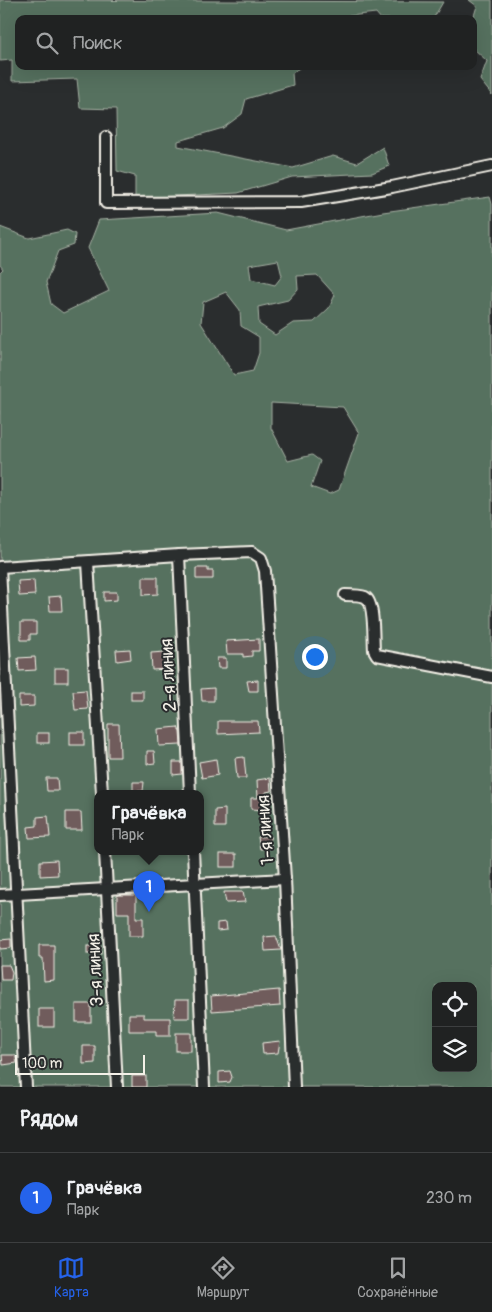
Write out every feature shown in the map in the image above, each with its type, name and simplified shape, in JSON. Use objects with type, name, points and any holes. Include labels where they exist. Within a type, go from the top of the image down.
[{"type":"street","points":[[106,137],[106,203],[301,202],[392,187],[492,166]]},
{"type":"street","name":"1-я линия","points":[[179,555],[252,552],[261,558],[265,571],[285,879],[294,1087]]},
{"type":"street","points":[[26,1087],[0,567],[179,555]]},
{"type":"street","name":"2-я линия","points":[[179,555],[190,790]]},
{"type":"street","points":[[88,562],[102,790]]},
{"type":"street","points":[[345,595],[364,596],[369,600],[374,650],[378,655],[492,677]]},
{"type":"street","name":"3-я линия","points":[[105,855],[117,1087]]},
{"type":"street","points":[[192,855],[204,1087]]},
{"type":"street","points":[[0,895],[285,879]]},
{"type":"green space","points":[[0,0],[443,2],[435,15],[378,15],[376,13],[358,15],[15,15],[15,70],[296,70],[292,73],[293,85],[246,99],[242,114],[223,128],[178,141],[178,146],[293,168],[333,156],[357,163],[383,147],[389,166],[372,173],[292,177],[238,193],[135,198],[135,176],[117,171],[116,109],[80,108],[77,79],[12,81],[12,60],[0,61]]},
{"type":"green space","points":[[469,0],[492,0],[492,95],[480,80],[487,61],[477,52],[477,15],[474,15],[477,6]]},
{"type":"green space","points":[[490,197],[492,204],[492,1087],[0,1087],[0,272],[3,269],[0,265],[0,227],[29,238],[67,230],[75,234],[74,245],[58,251],[46,282],[51,304],[63,313],[109,291],[88,248],[99,220],[218,213],[286,230],[383,212]],"holes":[[[278,260],[282,276],[275,285],[251,279],[249,265]],[[317,275],[335,295],[329,308],[314,322],[293,323],[275,335],[259,324],[258,307],[288,300],[298,289],[297,276]],[[226,292],[240,310],[241,326],[259,337],[259,353],[253,371],[234,375],[201,323],[203,302]],[[271,403],[343,407],[359,433],[339,490],[330,494],[311,487],[320,461],[312,455],[288,461],[271,428]]]},
{"type":"building","points":[[196,568],[208,568],[208,571],[213,571],[213,579],[196,579]]},
{"type":"building","points":[[143,577],[158,577],[158,594],[143,595]]},
{"type":"building","points":[[34,580],[35,595],[19,596],[18,581]]},
{"type":"building","points":[[104,592],[117,592],[117,600],[104,601]]},
{"type":"building","points":[[61,596],[62,611],[50,611],[49,597]]},
{"type":"building","points":[[21,622],[36,622],[36,634],[30,634],[30,640],[21,640]]},
{"type":"building","points":[[259,639],[259,651],[252,651],[252,656],[243,657],[243,654],[227,654],[226,641]]},
{"type":"building","points":[[130,649],[131,659],[117,661],[116,650]]},
{"type":"building","points":[[165,652],[167,669],[152,670],[151,653]]},
{"type":"building","points":[[35,657],[36,670],[19,671],[18,658]]},
{"type":"building","points":[[217,658],[226,658],[226,668],[218,668]]},
{"type":"building","points":[[55,668],[68,668],[68,682],[55,682]]},
{"type":"building","points":[[258,680],[258,691],[249,691],[247,681]]},
{"type":"building","points":[[214,688],[214,701],[202,701],[201,689]]},
{"type":"building","points":[[86,690],[88,709],[75,710],[73,691]]},
{"type":"building","points":[[131,691],[143,691],[143,700],[131,700]]},
{"type":"building","points":[[19,696],[34,696],[34,706],[19,707]]},
{"type":"building","points":[[218,721],[258,721],[259,732],[218,734]]},
{"type":"building","points":[[108,724],[119,724],[120,757],[108,757]]},
{"type":"building","points":[[178,727],[181,745],[159,746],[158,729]]},
{"type":"building","points":[[70,732],[84,732],[84,745],[70,745]]},
{"type":"building","points":[[37,733],[49,733],[49,743],[37,743]]},
{"type":"building","points":[[147,751],[154,751],[155,763],[147,764]]},
{"type":"building","points":[[244,757],[246,778],[237,778],[235,758]]},
{"type":"building","points":[[216,759],[218,775],[202,778],[199,762]]},
{"type":"building","points":[[173,762],[182,762],[182,774],[173,775]]},
{"type":"building","points":[[46,778],[57,778],[58,791],[47,791]]},
{"type":"building","points":[[270,778],[271,791],[266,792],[266,810],[251,809],[251,798],[258,798],[257,780]]},
{"type":"building","points":[[133,782],[144,782],[143,790],[133,790]]},
{"type":"building","points":[[225,809],[225,827],[215,827],[215,810]]},
{"type":"building","points":[[66,812],[81,812],[82,830],[66,830]]},
{"type":"building","points":[[48,816],[50,837],[29,838],[28,827],[37,826],[37,817]]},
{"type":"building","points":[[270,836],[271,848],[260,849],[258,837]]},
{"type":"building","points":[[220,854],[236,854],[236,867],[220,867]]},
{"type":"building","points":[[57,860],[58,875],[40,876],[40,861]]},
{"type":"building","points":[[224,892],[243,892],[245,902],[226,903]]},
{"type":"building","points":[[117,895],[136,895],[136,918],[143,918],[143,936],[129,936],[129,913],[117,913]]},
{"type":"building","points":[[226,922],[227,930],[217,931],[217,923]]},
{"type":"building","points":[[276,936],[281,950],[265,951],[264,937]]},
{"type":"building","points":[[11,939],[11,948],[0,949],[0,940]]},
{"type":"building","points":[[39,945],[54,945],[54,980],[44,981],[43,958],[39,958]]},
{"type":"building","points":[[87,946],[101,946],[101,954],[87,954]]},
{"type":"building","points":[[0,965],[9,965],[12,972],[11,980],[1,980]]},
{"type":"building","points":[[279,990],[280,1006],[212,1011],[211,996]]},
{"type":"building","points":[[175,1000],[189,1000],[189,1018],[174,1018]]},
{"type":"building","points":[[76,1004],[91,1004],[91,1022],[76,1022]]},
{"type":"building","points":[[39,1009],[54,1009],[54,1027],[39,1027]]},
{"type":"building","points":[[129,1014],[144,1014],[144,1018],[170,1018],[170,1036],[156,1036],[156,1031],[129,1031]]},
{"type":"building","points":[[176,1033],[191,1033],[191,1051],[176,1051]]},
{"type":"building","points":[[280,1041],[278,1053],[263,1054],[262,1043]]},
{"type":"building","points":[[83,1046],[95,1046],[95,1063],[83,1064]]},
{"type":"building","points":[[2,1055],[15,1055],[17,1063],[3,1065]]},
{"type":"building","points":[[230,1071],[232,1077],[230,1082],[219,1083],[219,1072]]},
{"type":"building","points":[[132,1076],[146,1076],[146,1087],[132,1087]]},
{"type":"place","name":"Грачёвка","points":[[149,912]]}]
